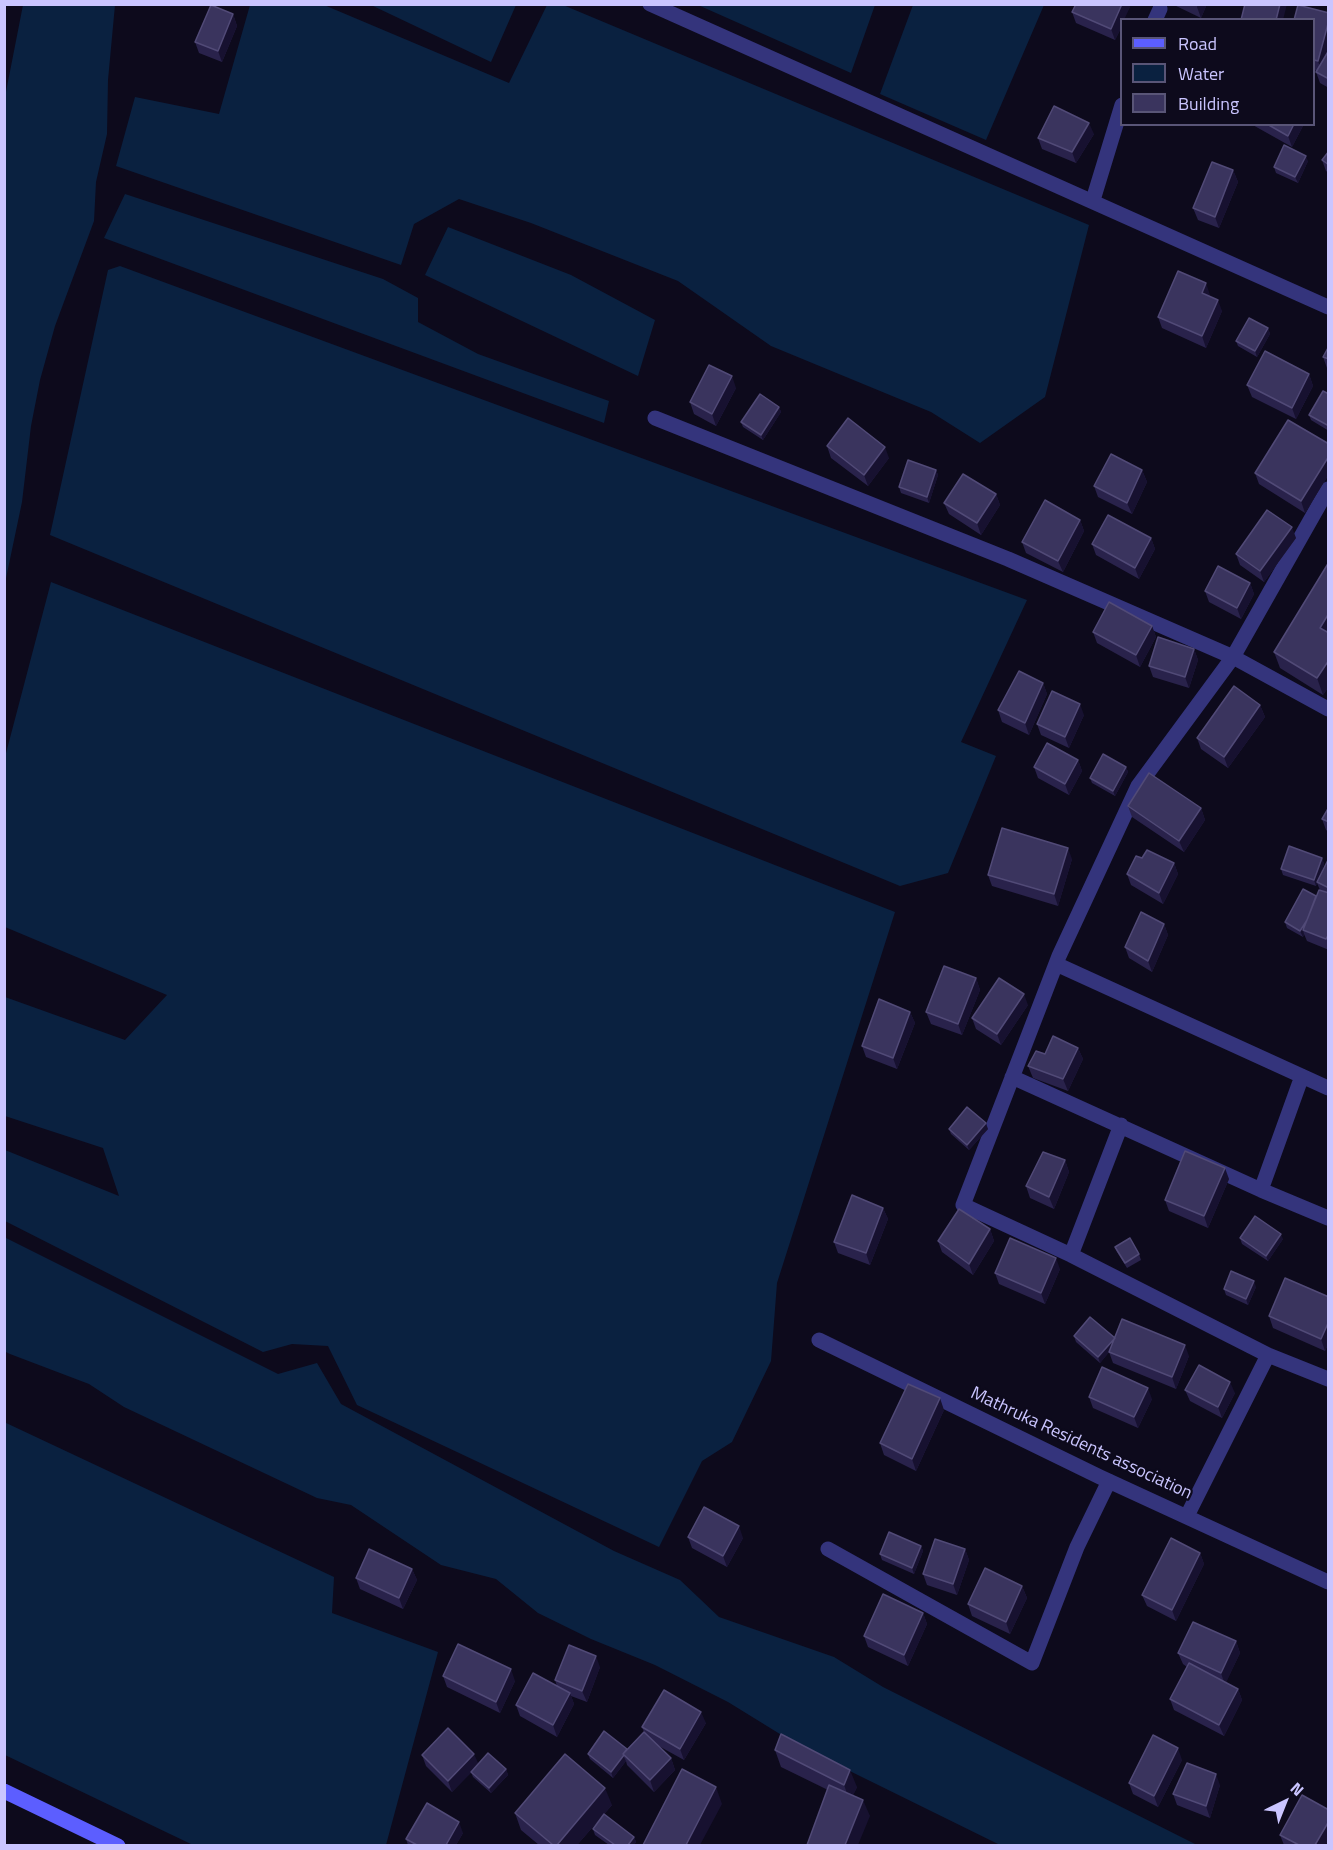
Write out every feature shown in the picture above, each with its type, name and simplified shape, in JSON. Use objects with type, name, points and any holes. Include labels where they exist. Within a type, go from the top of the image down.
[{"type":"main road","points":[[4,1791],[118,1845]]},
{"type":"street","points":[[650,4],[1329,307]]},
{"type":"street","points":[[1093,200],[1120,112]]},
{"type":"street","points":[[655,418],[1008,559],[1233,657],[1329,709]]},
{"type":"street","points":[[1329,489],[1233,657],[1138,786],[1056,963],[963,1205],[1071,1255],[1268,1355],[1329,1379]]},
{"type":"street","points":[[1056,963],[1329,1088]]},
{"type":"street","points":[[1012,1077],[1261,1190],[1329,1218]]},
{"type":"street","points":[[1261,1190],[1302,1077]]},
{"type":"street","points":[[1071,1255],[1121,1125]]},
{"type":"street","name":"Mathruka Residents association","points":[[819,1340],[1109,1481],[1329,1581]]},
{"type":"street","points":[[1187,1515],[1268,1355]]},
{"type":"street","points":[[828,1549],[1032,1663],[1077,1547],[1109,1481]]},
{"type":"water","points":[[23,5],[115,5],[108,80],[107,134],[96,182],[94,221],[55,326],[40,380],[31,426],[22,502],[5,583],[4,102]]},
{"type":"water","points":[[250,5],[324,5],[509,83],[547,5],[563,5],[1089,225],[1045,397],[980,443],[931,412],[771,346],[678,281],[531,223],[459,199],[414,224],[401,265],[116,166],[135,97],[219,114]]},
{"type":"water","points":[[371,5],[516,5],[491,62]]},
{"type":"water","points":[[698,5],[875,5],[851,73]]},
{"type":"water","points":[[913,5],[1044,5],[986,140],[880,94]]},
{"type":"water","points":[[125,194],[383,279],[418,298],[418,322],[478,354],[609,401],[604,423],[104,238]]},
{"type":"water","points":[[448,227],[571,275],[655,320],[638,376],[425,275]]},
{"type":"water","points":[[120,266],[1027,600],[961,742],[996,756],[948,873],[900,886],[50,535],[108,270]]},
{"type":"water","points":[[51,582],[895,912],[777,1283],[771,1361],[732,1442],[702,1461],[659,1547],[357,1405],[328,1346],[292,1344],[263,1352],[5,1221],[5,1150],[119,1196],[103,1148],[5,1116],[5,997],[125,1040],[167,995],[5,927],[5,757]]},
{"type":"water","points":[[4,1237],[278,1374],[317,1363],[341,1404],[614,1551],[680,1580],[719,1617],[834,1657],[883,1687],[1197,1845],[1000,1845],[801,1747],[728,1702],[655,1665],[591,1639],[538,1613],[496,1579],[441,1565],[351,1505],[317,1498],[124,1407],[89,1384],[4,1351]]},
{"type":"water","points":[[4,1422],[334,1577],[332,1613],[438,1652],[386,1845],[193,1845],[5,1755]]},
{"type":"building","points":[[1076,4],[1122,4],[1111,29],[1072,12]]},
{"type":"building","points":[[1245,4],[1280,4],[1276,18],[1242,18]]},
{"type":"building","points":[[211,5],[233,14],[218,51],[195,42]]},
{"type":"building","points":[[1298,5],[1329,13],[1318,61],[1315,60],[1315,18],[1295,18]]},
{"type":"building","points":[[1329,50],[1329,79],[1316,72]]},
{"type":"building","points":[[1054,106],[1089,123],[1072,152],[1038,138]]},
{"type":"building","points":[[1270,126],[1293,126],[1288,136]]},
{"type":"building","points":[[1284,145],[1306,156],[1295,177],[1274,167]]},
{"type":"building","points":[[1329,151],[1329,165],[1322,160]]},
{"type":"building","points":[[1212,162],[1233,170],[1215,217],[1193,208]]},
{"type":"building","points":[[1178,271],[1206,283],[1202,293],[1218,300],[1202,336],[1158,317]]},
{"type":"building","points":[[1249,318],[1268,328],[1255,351],[1236,341]]},
{"type":"building","points":[[1329,346],[1329,359],[1323,357]]},
{"type":"building","points":[[1265,351],[1309,374],[1292,408],[1247,385]]},
{"type":"building","points":[[709,365],[732,376],[712,414],[690,402]]},
{"type":"building","points":[[1323,391],[1329,394],[1329,426],[1309,415]]},
{"type":"building","points":[[760,394],[779,407],[761,435],[741,422]]},
{"type":"building","points":[[848,418],[885,447],[864,475],[827,446]]},
{"type":"building","points":[[1288,420],[1329,444],[1329,456],[1301,501],[1255,473]]},
{"type":"building","points":[[1111,454],[1142,470],[1127,503],[1094,486]]},
{"type":"building","points":[[908,460],[936,470],[927,497],[899,487]]},
{"type":"building","points":[[963,474],[996,494],[977,523],[944,503]]},
{"type":"building","points":[[1045,500],[1080,520],[1058,561],[1022,542]]},
{"type":"building","points":[[1267,510],[1292,527],[1260,571],[1236,554]]},
{"type":"building","points":[[1108,515],[1151,538],[1135,568],[1092,544]]},
{"type":"building","points":[[1329,562],[1329,613],[1320,628],[1329,633],[1329,660],[1317,678],[1274,652]]},
{"type":"building","points":[[1218,566],[1250,583],[1237,608],[1205,591]]},
{"type":"building","points":[[1109,602],[1152,626],[1136,655],[1093,632]]},
{"type":"building","points":[[1158,637],[1194,649],[1185,677],[1149,666]]},
{"type":"building","points":[[1019,671],[1043,683],[1025,723],[998,710]]},
{"type":"building","points":[[1234,686],[1260,705],[1224,757],[1197,738]]},
{"type":"building","points":[[1052,691],[1080,704],[1065,737],[1037,724]]},
{"type":"building","points":[[1047,743],[1078,760],[1065,784],[1034,767]]},
{"type":"building","points":[[1103,754],[1126,767],[1113,791],[1090,778]]},
{"type":"building","points":[[1149,773],[1201,808],[1179,841],[1128,806]]},
{"type":"building","points":[[1329,807],[1329,822],[1322,819]]},
{"type":"building","points":[[1002,828],[1068,848],[1054,894],[988,875]]},
{"type":"building","points":[[1289,846],[1322,858],[1314,880],[1281,869]]},
{"type":"building","points":[[1147,850],[1174,863],[1159,893],[1127,874],[1136,856],[1142,858]]},
{"type":"building","points":[[1329,858],[1329,888],[1317,882]]},
{"type":"building","points":[[1303,889],[1316,896],[1300,931],[1285,922]]},
{"type":"building","points":[[1319,890],[1329,893],[1329,934],[1326,939],[1303,930]]},
{"type":"building","points":[[1141,912],[1164,924],[1148,961],[1125,947]]},
{"type":"building","points":[[944,966],[976,978],[958,1024],[926,1012]]},
{"type":"building","points":[[999,978],[1024,994],[997,1034],[972,1018]]},
{"type":"building","points":[[879,999],[910,1012],[893,1058],[862,1046]]},
{"type":"building","points":[[1053,1036],[1078,1048],[1063,1079],[1028,1066],[1036,1051],[1045,1054]]},
{"type":"building","points":[[967,1107],[986,1123],[967,1145],[949,1129]]},
{"type":"building","points":[[1185,1151],[1225,1168],[1204,1216],[1165,1200]]},
{"type":"building","points":[[1043,1152],[1065,1160],[1049,1197],[1026,1186]]},
{"type":"building","points":[[852,1195],[883,1208],[866,1253],[834,1242]]},
{"type":"building","points":[[959,1209],[990,1229],[969,1264],[938,1241]]},
{"type":"building","points":[[1255,1216],[1281,1234],[1266,1256],[1240,1238]]},
{"type":"building","points":[[1010,1238],[1056,1258],[1041,1293],[995,1273]]},
{"type":"building","points":[[1130,1238],[1139,1254],[1125,1263],[1115,1247]]},
{"type":"building","points":[[1231,1271],[1254,1281],[1246,1299],[1224,1289]]},
{"type":"building","points":[[1285,1278],[1329,1297],[1329,1321],[1321,1339],[1269,1316]]},
{"type":"building","points":[[1090,1317],[1115,1338],[1098,1357],[1074,1336]]},
{"type":"building","points":[[1122,1319],[1185,1345],[1172,1377],[1109,1352]]},
{"type":"building","points":[[1199,1365],[1230,1382],[1218,1407],[1185,1390]]},
{"type":"building","points":[[1102,1367],[1148,1388],[1134,1417],[1089,1397]]},
{"type":"building","points":[[908,1384],[940,1398],[912,1459],[880,1443]]},
{"type":"building","points":[[704,1507],[739,1526],[723,1556],[688,1537]]},
{"type":"building","points":[[889,1532],[921,1546],[912,1568],[880,1554]]},
{"type":"building","points":[[1171,1538],[1200,1553],[1172,1610],[1142,1595]]},
{"type":"building","points":[[935,1539],[965,1549],[953,1584],[923,1574]]},
{"type":"building","points":[[369,1549],[412,1569],[399,1598],[356,1578]]},
{"type":"building","points":[[985,1568],[1022,1586],[1006,1622],[968,1604]]},
{"type":"building","points":[[883,1594],[923,1613],[904,1655],[864,1636]]},
{"type":"building","points":[[1193,1622],[1236,1641],[1221,1673],[1178,1653]]},
{"type":"building","points":[[458,1644],[511,1669],[496,1702],[443,1676]]},
{"type":"building","points":[[569,1645],[596,1656],[582,1691],[555,1680]]},
{"type":"building","points":[[1189,1663],[1238,1689],[1219,1725],[1170,1699]]},
{"type":"building","points":[[533,1673],[570,1693],[553,1725],[516,1705]]},
{"type":"building","points":[[664,1690],[701,1712],[680,1749],[642,1727]]},
{"type":"building","points":[[448,1728],[474,1754],[448,1781],[422,1755]]},
{"type":"building","points":[[604,1731],[627,1749],[611,1772],[588,1754]]},
{"type":"building","points":[[644,1732],[671,1758],[650,1780],[623,1754]]},
{"type":"building","points":[[781,1734],[850,1770],[844,1785],[775,1750]]},
{"type":"building","points":[[1153,1735],[1178,1748],[1154,1796],[1129,1783]]},
{"type":"building","points":[[488,1753],[506,1769],[489,1788],[471,1772]]},
{"type":"building","points":[[565,1754],[605,1788],[557,1845],[553,1845],[515,1813]]},
{"type":"building","points":[[1187,1763],[1216,1774],[1206,1806],[1173,1794]]},
{"type":"building","points":[[682,1769],[716,1787],[686,1845],[643,1845]]},
{"type":"building","points":[[829,1785],[863,1800],[845,1845],[807,1845]]},
{"type":"building","points":[[1302,1795],[1329,1810],[1329,1821],[1315,1845],[1299,1845],[1280,1835]]},
{"type":"building","points":[[427,1803],[459,1822],[446,1845],[417,1845],[406,1839]]},
{"type":"building","points":[[604,1814],[634,1837],[628,1845],[615,1845],[593,1829]]}]
